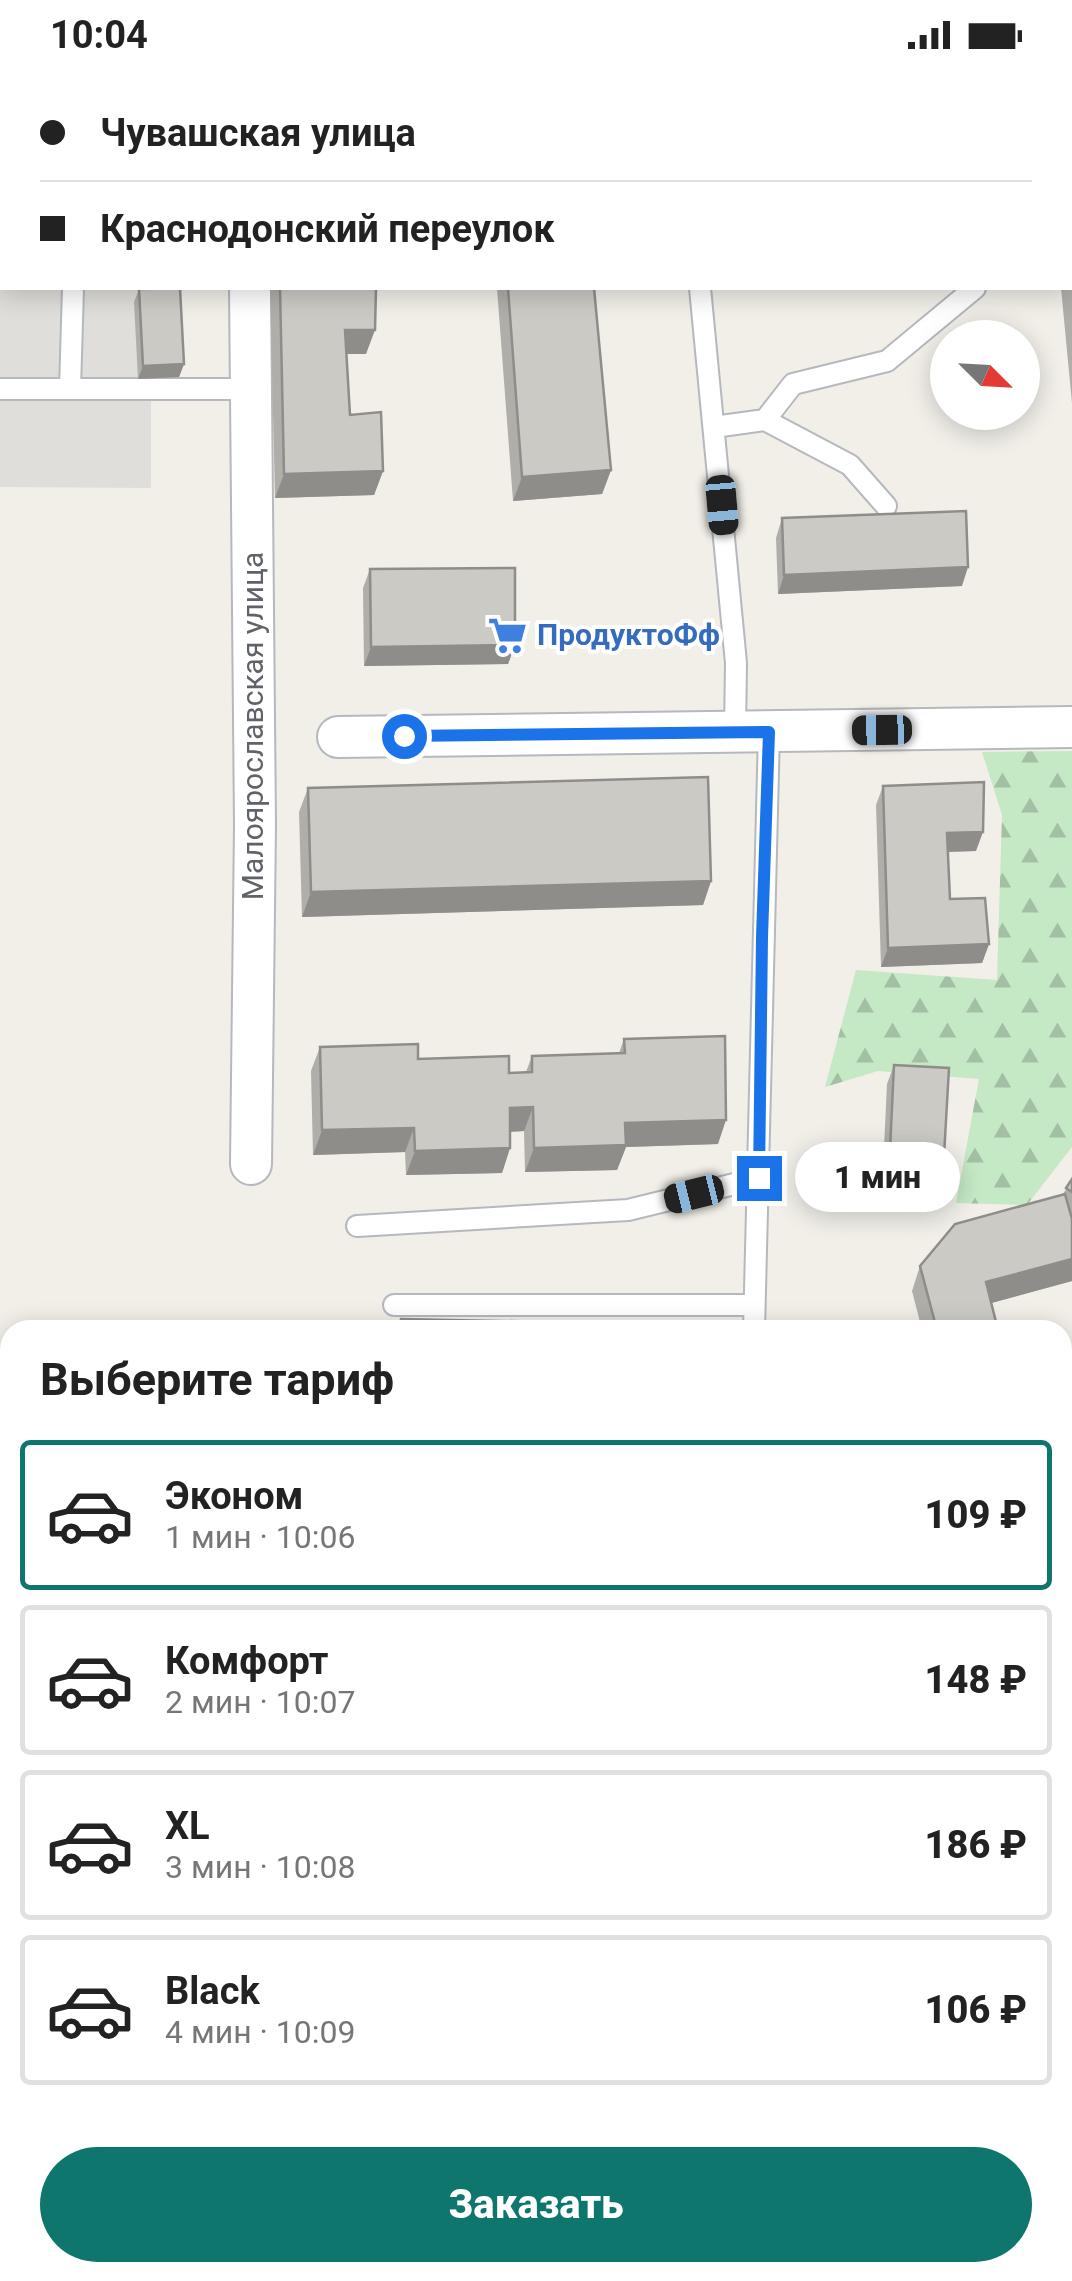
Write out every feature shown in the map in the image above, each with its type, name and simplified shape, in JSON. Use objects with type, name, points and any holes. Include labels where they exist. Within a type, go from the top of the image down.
[{"type":"street","name":"Малоярославская улица","points":[[250,290],[255,825],[251,1164]]},
{"type":"street","points":[[338,738],[1072,727]]},
{"type":"lane","points":[[70,389],[73,290]]},
{"type":"lane","points":[[700,290],[736,662],[752,732],[762,937],[754,1320]]},
{"type":"lane","points":[[766,420],[793,384],[887,362],[974,290]]},
{"type":"lane","points":[[0,389],[250,389]]},
{"type":"lane","points":[[714,427],[766,420],[850,465],[886,506]]},
{"type":"lane","points":[[357,1226],[628,1210],[759,1178]]},
{"type":"lane","points":[[394,1305],[754,1305]]},
{"type":"shaded area","points":[[0,290],[151,290],[151,488],[0,487]]},
{"type":"green space","points":[[1072,751],[1072,1147],[1027,1205],[956,1203],[979,1079],[878,1071],[825,1087],[856,970],[997,980],[1002,815],[982,752]]},
{"type":"building","points":[[139,290],[180,290],[184,364],[143,366]]},
{"type":"building","points":[[280,290],[376,290],[375,330],[345,330],[350,415],[381,412],[383,471],[284,474]]},
{"type":"building","points":[[508,290],[594,290],[611,470],[522,477]]},
{"type":"building","points":[[966,511],[968,567],[784,575],[782,518]]},
{"type":"building","points":[[515,568],[515,645],[371,647],[370,569]]},
{"type":"building","points":[[708,777],[711,881],[311,892],[308,788]]},
{"type":"building","points":[[984,782],[983,832],[947,833],[950,899],[985,898],[989,944],[888,948],[883,786]]},
{"type":"building","points":[[725,1036],[726,1120],[625,1123],[626,1145],[534,1148],[533,1107],[510,1108],[510,1148],[415,1151],[414,1128],[322,1130],[320,1047],[418,1044],[418,1059],[509,1056],[509,1073],[532,1072],[532,1056],[625,1053],[624,1039]]},
{"type":"building","points":[[894,1065],[949,1068],[943,1173],[889,1171]]},
{"type":"building","points":[[1065,1194],[1072,1219],[1072,1259],[986,1282],[996,1320],[934,1320],[920,1266],[955,1224]]},
{"type":"place","name":"ПродуктоФф","points":[[507,635]]},
{"type":"route","points":[[404,736],[769,732],[759,1178]]}]
